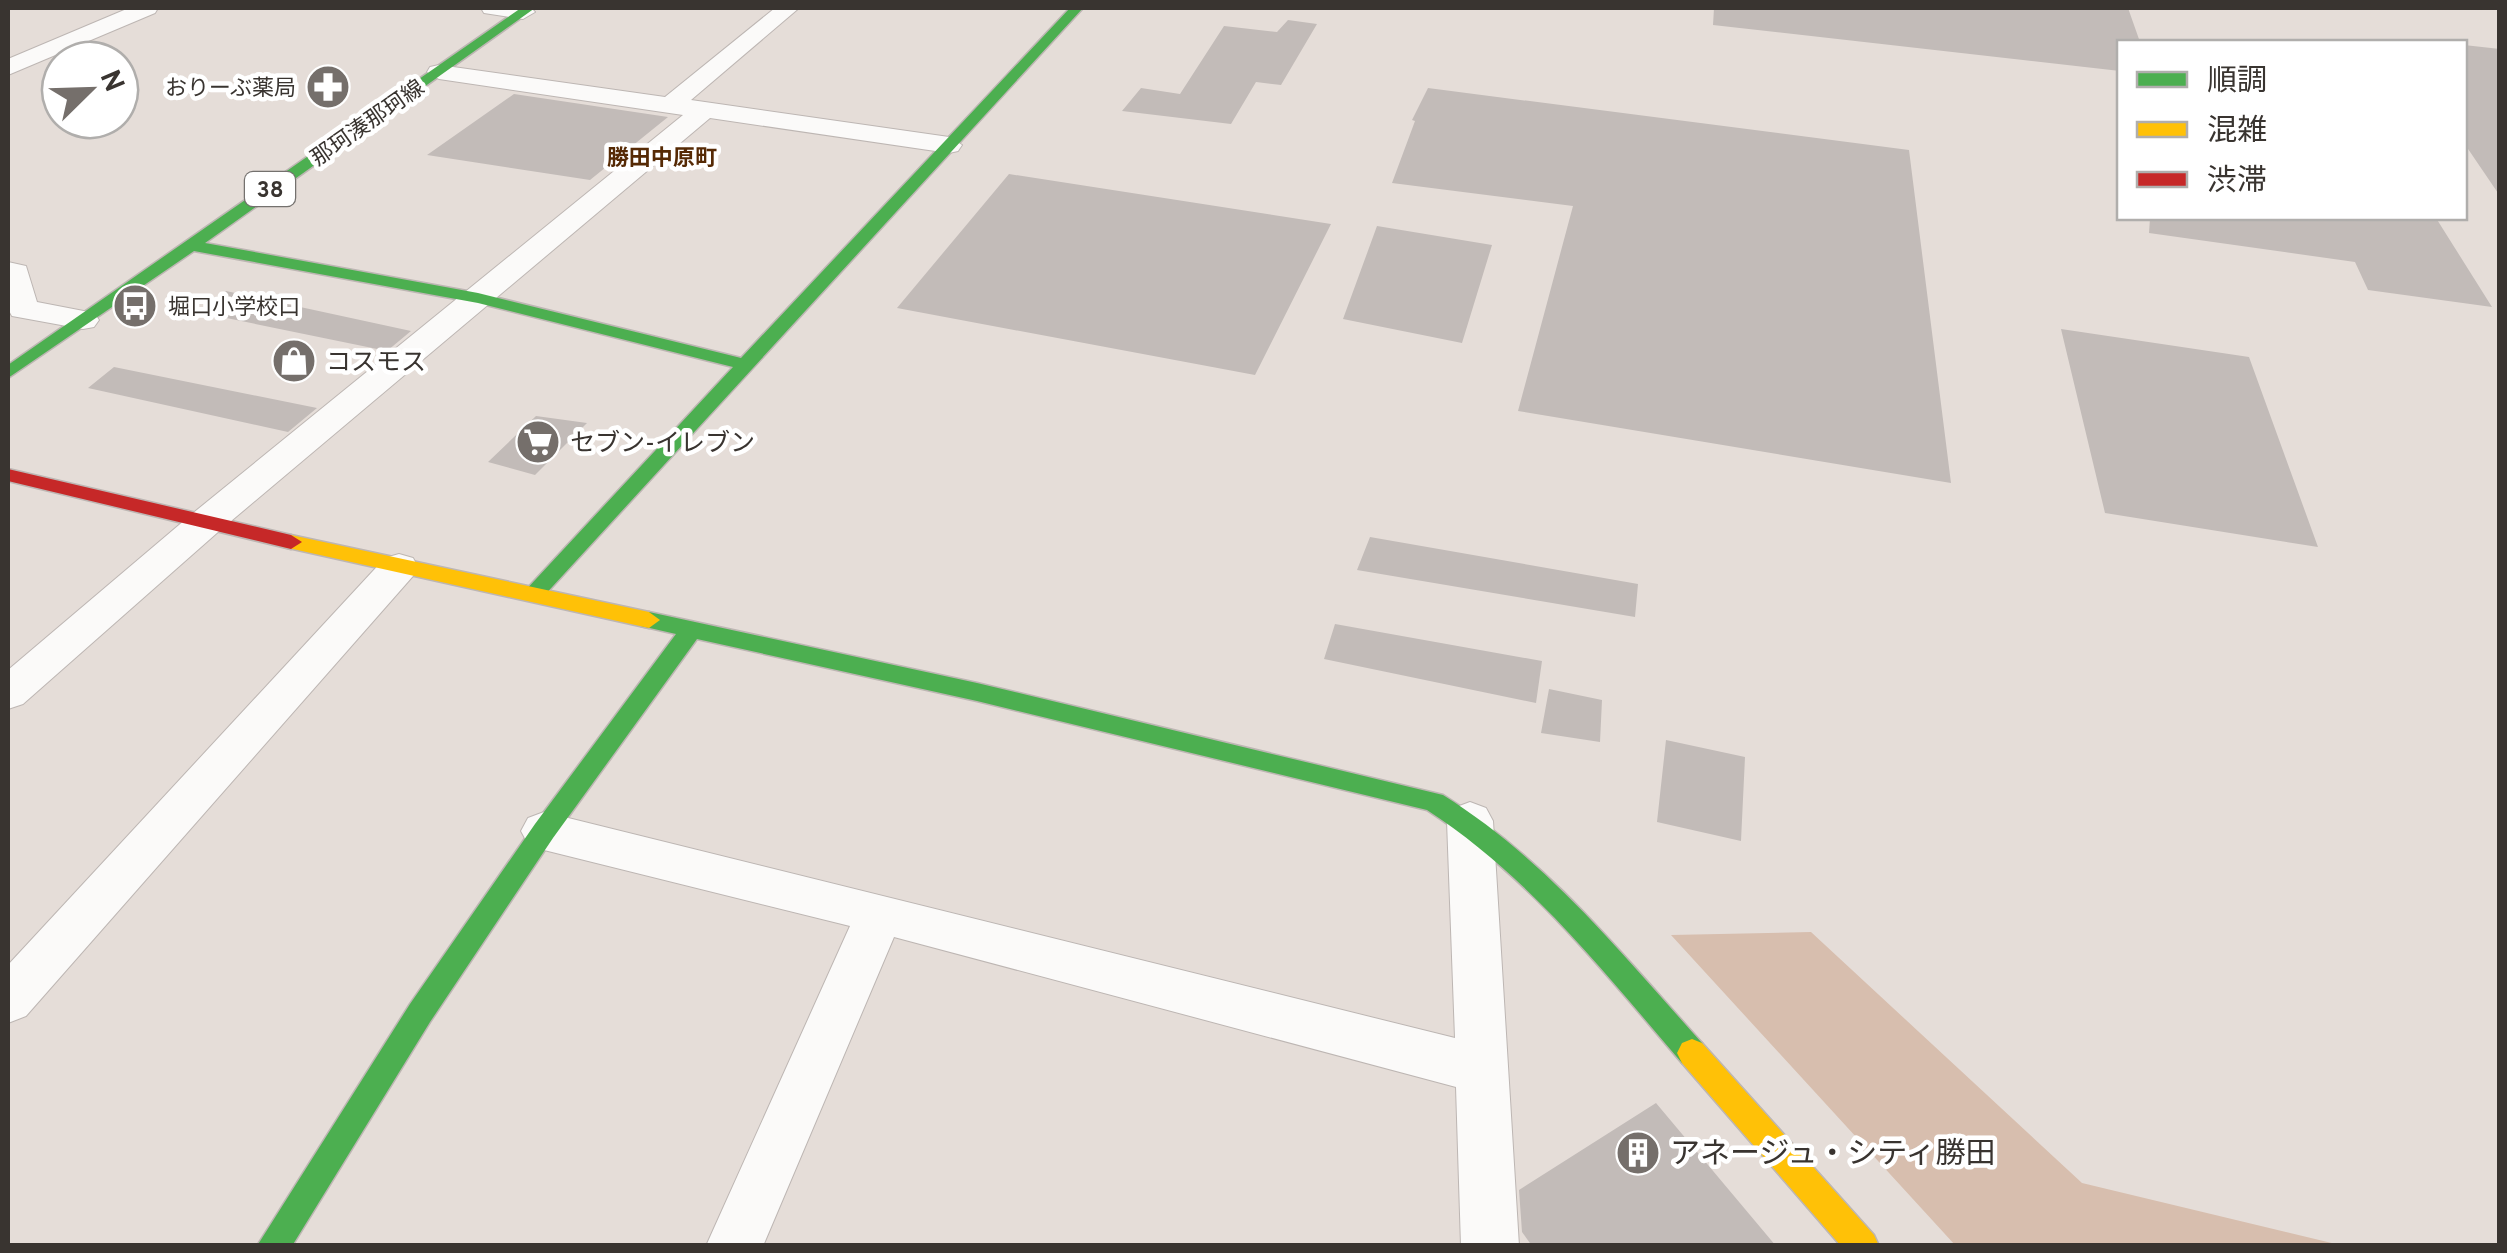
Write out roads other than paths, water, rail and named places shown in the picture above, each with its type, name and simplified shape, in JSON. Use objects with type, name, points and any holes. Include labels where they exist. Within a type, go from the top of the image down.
[{"type":"street","points":[[8,68],[147,8]]},
{"type":"street","points":[[492,8],[526,10]]},
{"type":"street","points":[[670,105],[788,8]]},
{"type":"street","points":[[534,593],[1077,8]]},
{"type":"street","name":"那珂湊那珂線","points":[[8,373],[526,10]]},
{"type":"street","points":[[439,72],[949,145]]},
{"type":"street","points":[[8,692],[205,523],[704,110]]},
{"type":"street","points":[[190,245],[478,298],[748,365]]},
{"type":"street","points":[[8,270],[15,272],[23,309],[83,320]]},
{"type":"street","points":[[15,484],[694,627],[1434,802],[1470,821],[1546,889],[1862,1246]]},
{"type":"street","points":[[8,1000],[400,567]]},
{"type":"street","points":[[273,1246],[420,1014],[544,832],[694,627]]},
{"type":"street","points":[[1470,821],[1490,1246]]},
{"type":"street","points":[[544,832],[880,913],[1482,1069]]},
{"type":"street","points":[[734,1246],[880,913]]},
{"type":"place","name":"おりーぶ薬局","points":[[328,87]]},
{"type":"place","name":"堀口小学校口","points":[[135,306]]},
{"type":"place","name":"コスモス","points":[[294,361]]},
{"type":"place","name":"セブン-イレブン","points":[[538,442]]},
{"type":"place","name":"アネージュ・シティ勝田","points":[[1638,1153]]},
{"type":"district","name":"勝田中原町","points":[[662,157]]}]
